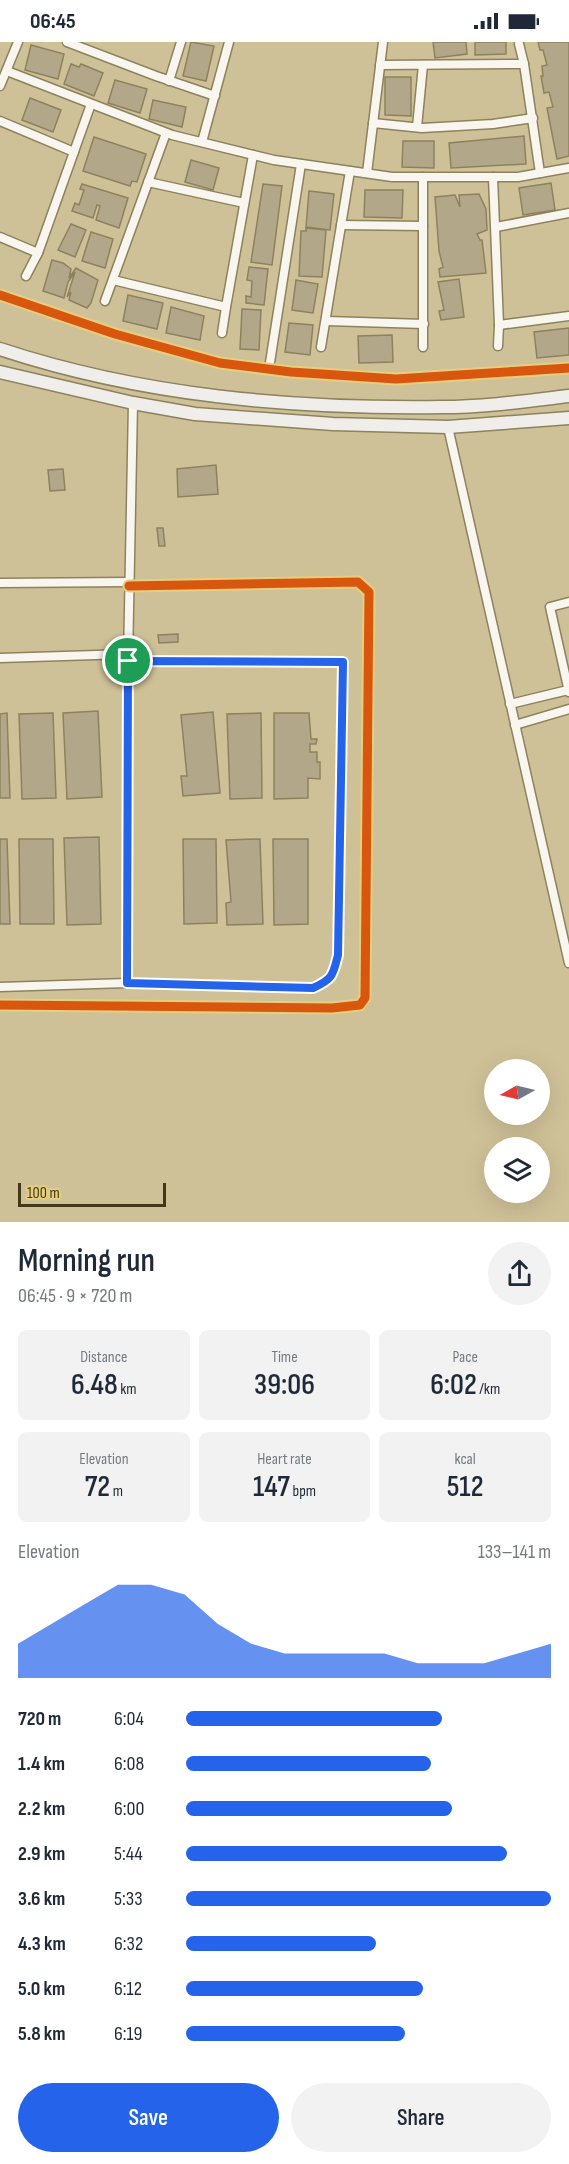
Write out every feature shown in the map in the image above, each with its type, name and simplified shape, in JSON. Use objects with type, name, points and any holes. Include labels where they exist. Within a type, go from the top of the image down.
[{"type":"street","points":[[0,86],[18,42]]},
{"type":"street","points":[[68,42],[215,96]]},
{"type":"street","points":[[170,81],[182,42]]},
{"type":"street","points":[[202,142],[229,42]]},
{"type":"street","points":[[367,173],[383,42]]},
{"type":"street","points":[[519,44],[540,173]]},
{"type":"street","points":[[380,65],[524,64]]},
{"type":"street","points":[[417,127],[423,65]]},
{"type":"street","points":[[7,71],[166,133],[253,155],[392,177],[518,177],[568,169],[569,179]]},
{"type":"street","points":[[26,276],[38,254],[91,104]]},
{"type":"street","points":[[373,123],[417,127],[494,124],[532,118]]},
{"type":"street","points":[[0,121],[74,152]]},
{"type":"street","points":[[105,301],[166,133]]},
{"type":"street","points":[[222,333],[253,155]]},
{"type":"street","points":[[269,369],[301,164]]},
{"type":"street","points":[[321,347],[350,171]]},
{"type":"street","points":[[423,177],[423,347]]},
{"type":"street","points":[[493,177],[500,325],[498,346]]},
{"type":"street","points":[[148,182],[244,203]]},
{"type":"street","points":[[495,227],[569,213]]},
{"type":"street","points":[[342,225],[423,226]]},
{"type":"street","points":[[0,237],[38,254]]},
{"type":"street","points":[[113,280],[226,307]]},
{"type":"street","points":[[0,295],[115,334],[209,360],[269,369],[396,379],[569,368]]},
{"type":"street","points":[[500,325],[569,316]]},
{"type":"street","points":[[327,321],[424,324]]},
{"type":"street","points":[[0,349],[107,378],[142,385],[222,397],[292,404],[442,407],[569,396]]},
{"type":"street","points":[[0,372],[133,403],[195,414],[333,424],[448,427],[569,418]]},
{"type":"street","points":[[127,983],[128,657],[133,403]]},
{"type":"street","points":[[448,427],[569,963]]},
{"type":"street","points":[[0,583],[358,582],[369,592],[365,998],[360,1005],[332,1008],[0,1005]]},
{"type":"street","points":[[510,704],[569,691],[550,607],[569,602]]},
{"type":"street","points":[[0,658],[128,657],[343,662],[338,955],[333,975],[327,982],[313,988],[127,983],[0,987]]},
{"type":"street","points":[[515,725],[569,709]]},
{"type":"building","points":[[191,42],[214,46],[206,81],[183,76]]},
{"type":"building","points":[[433,42],[466,42],[467,54],[435,58]]},
{"type":"building","points":[[475,42],[506,42],[506,54],[475,55]]},
{"type":"building","points":[[538,42],[569,42],[569,156],[557,159],[547,108],[553,107],[549,92],[544,93],[541,76],[543,76],[542,66],[547,65]]},
{"type":"building","points":[[31,45],[64,54],[58,79],[25,70]]},
{"type":"building","points":[[71,64],[79,67],[81,64],[103,73],[94,96],[64,84]]},
{"type":"building","points":[[385,77],[411,77],[411,116],[385,115]]},
{"type":"building","points":[[115,80],[147,89],[140,113],[108,103]]},
{"type":"building","points":[[30,98],[61,110],[53,132],[22,120]]},
{"type":"building","points":[[153,100],[186,107],[182,127],[149,119]]},
{"type":"building","points":[[524,136],[526,164],[451,168],[449,143]]},
{"type":"building","points":[[94,137],[146,154],[137,182],[132,181],[130,186],[83,171]]},
{"type":"building","points":[[403,141],[434,141],[434,168],[402,167]]},
{"type":"building","points":[[191,160],[219,168],[213,190],[185,182]]},
{"type":"building","points":[[551,183],[555,210],[523,215],[519,188]]},
{"type":"building","points":[[82,184],[128,198],[119,228],[96,220],[100,206],[97,205],[93,218],[72,211],[75,203],[79,205],[84,190],[80,189]]},
{"type":"building","points":[[263,184],[282,186],[272,265],[251,262]]},
{"type":"building","points":[[365,190],[403,190],[402,218],[364,217]]},
{"type":"building","points":[[309,191],[334,194],[330,230],[306,227]]},
{"type":"building","points":[[479,194],[486,209],[487,230],[477,234],[482,240],[486,273],[440,277],[439,269],[443,267],[439,251],[435,197],[455,195],[460,207],[459,195]]},
{"type":"building","points":[[71,224],[86,230],[75,257],[58,250]]},
{"type":"building","points":[[306,228],[326,230],[322,277],[299,276],[301,231],[306,231]]},
{"type":"building","points":[[91,232],[113,239],[105,268],[82,261]]},
{"type":"building","points":[[52,260],[63,263],[71,269],[69,278],[76,268],[98,280],[91,303],[87,308],[69,300],[71,292],[67,297],[75,272],[68,282],[64,298],[43,291]]},
{"type":"building","points":[[249,267],[268,269],[264,305],[246,303],[246,296],[251,297],[252,281],[247,280]]},
{"type":"building","points":[[459,279],[464,317],[441,320],[439,311],[444,310],[438,282]]},
{"type":"building","points":[[296,280],[318,284],[313,313],[292,310]]},
{"type":"building","points":[[128,295],[163,303],[157,329],[123,321]]},
{"type":"building","points":[[171,307],[204,316],[200,340],[166,333]]},
{"type":"building","points":[[242,309],[261,310],[259,350],[240,349]]},
{"type":"building","points":[[289,323],[313,325],[310,355],[285,352]]},
{"type":"building","points":[[569,328],[569,355],[537,358],[534,332]]},
{"type":"building","points":[[392,335],[393,362],[359,363],[358,336]]},
{"type":"building","points":[[216,465],[218,494],[178,497],[177,469]]},
{"type":"building","points":[[63,469],[65,490],[50,491],[48,470]]},
{"type":"building","points":[[157,528],[163,528],[165,546],[159,546]]},
{"type":"building","points":[[178,634],[178,642],[159,643],[158,635]]},
{"type":"building","points":[[98,711],[102,797],[67,799],[63,713]]},
{"type":"building","points":[[213,712],[220,793],[183,796],[181,776],[187,776],[181,715]]},
{"type":"building","points":[[7,713],[10,798],[0,798],[0,714]]},
{"type":"building","points":[[53,713],[56,798],[22,799],[19,714]]},
{"type":"building","points":[[261,713],[262,798],[230,799],[227,714]]},
{"type":"building","points":[[274,713],[309,713],[311,739],[317,739],[316,744],[310,744],[310,752],[317,752],[317,762],[320,762],[320,779],[308,778],[308,798],[274,799]]},
{"type":"building","points":[[99,837],[101,924],[67,925],[64,838]]},
{"type":"building","points":[[0,839],[7,839],[10,924],[0,924]]},
{"type":"building","points":[[19,839],[53,839],[54,924],[20,924]]},
{"type":"building","points":[[183,839],[216,839],[217,923],[184,924]]},
{"type":"building","points":[[260,839],[263,924],[227,925],[226,903],[231,902],[226,840]]},
{"type":"building","points":[[273,839],[308,839],[308,924],[274,925]]},
{"type":"cycle path","points":[[0,295],[115,334],[220,363],[291,372],[396,379],[569,368]]},
{"type":"cycle path","points":[[0,1005],[332,1008],[360,1005],[365,998],[369,592],[358,582],[129,586]]},
{"type":"route","points":[[128,661],[343,662],[338,955],[333,975],[327,982],[313,988],[127,983],[128,661]]}]
